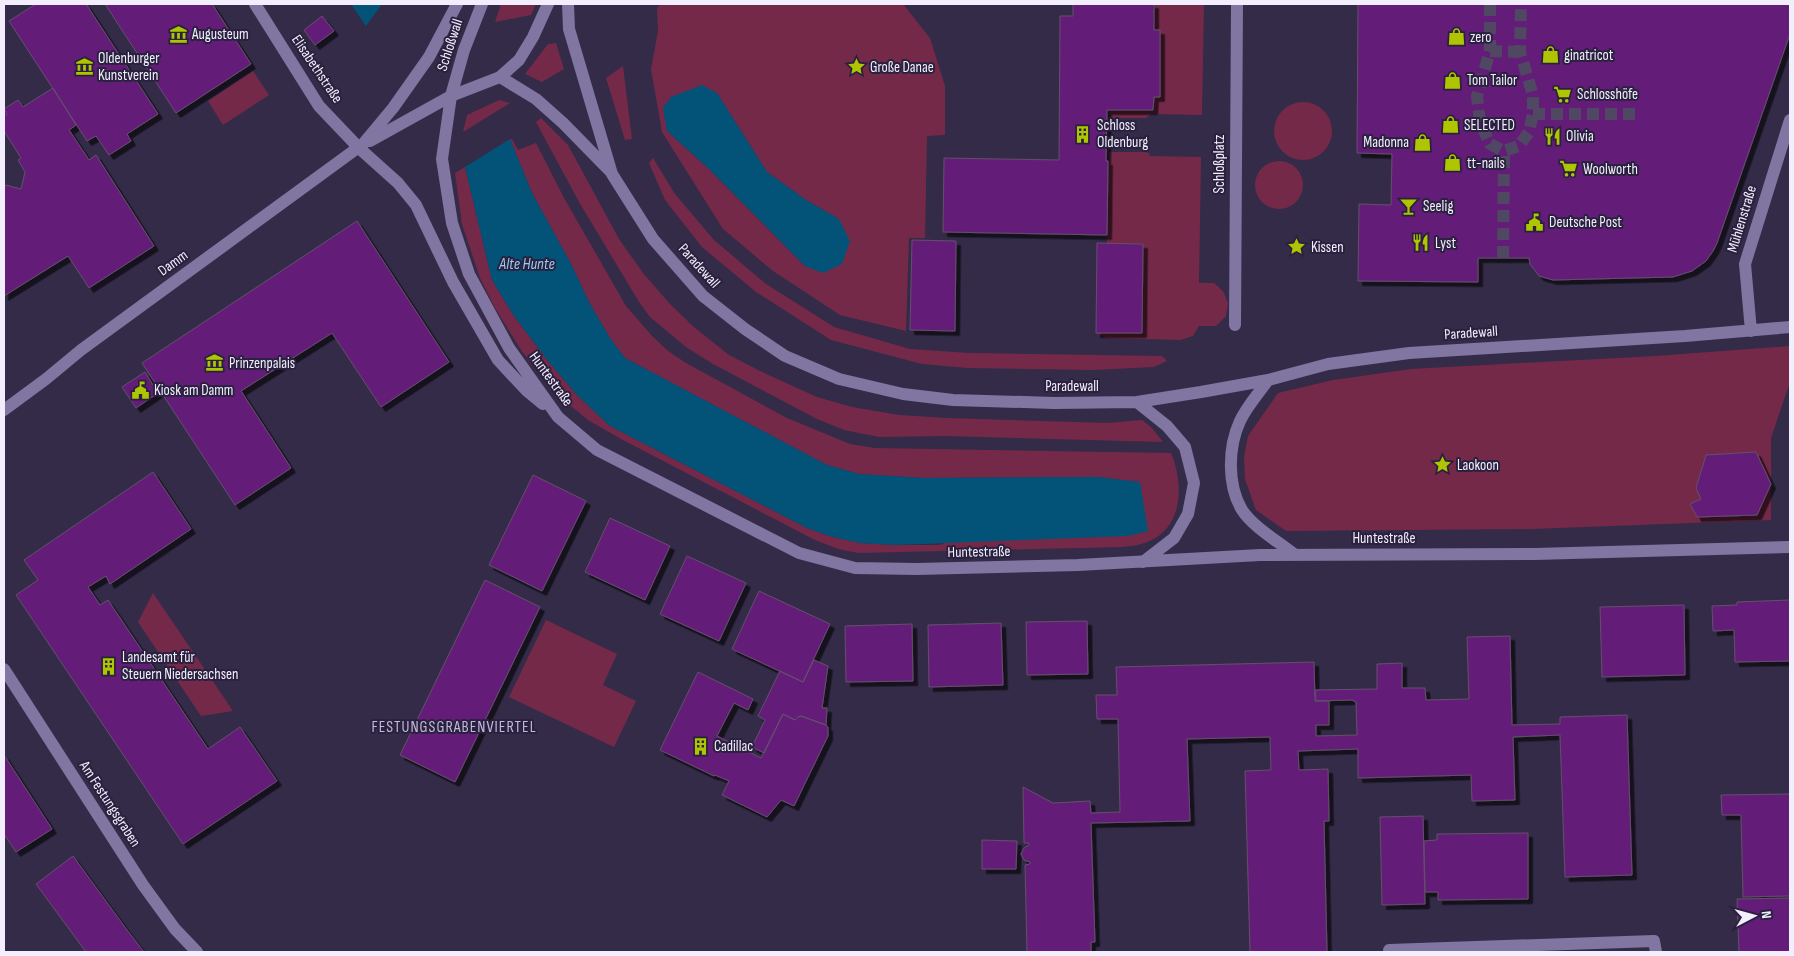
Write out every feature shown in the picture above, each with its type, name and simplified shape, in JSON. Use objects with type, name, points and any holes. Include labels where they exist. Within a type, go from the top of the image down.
[{"type":"street","name":"Elisabethstraße","points":[[255,4],[319,106],[398,182],[416,205],[453,282],[498,360],[526,390],[558,417]]},
{"type":"street","points":[[361,146],[393,108],[429,57],[457,4]]},
{"type":"street","name":"Schloßwall","points":[[451,96],[464,50],[482,4]]},
{"type":"street","points":[[361,146],[451,96],[500,76],[519,60],[534,37],[548,4]]},
{"type":"street","name":"Paradewall","points":[[568,4],[569,29],[612,174],[653,239],[703,296],[744,329],[785,356],[839,379],[903,394],[953,400],[1054,403],[1137,402],[1268,380],[1328,364],[1401,354],[1790,327]]},
{"type":"street","name":"Schloßplatz","points":[[1235,325],[1236,4]]},
{"type":"street","points":[[500,76],[542,105],[563,123],[612,174]]},
{"type":"street","name":"Huntestraße","points":[[451,96],[442,159],[452,223],[469,274],[509,348],[558,417],[597,450],[799,553],[855,568],[917,570],[1142,562],[1260,555],[1535,554],[1790,547]]},
{"type":"street","name":"Mühlenstraße","points":[[1751,331],[1745,264],[1790,120]]},
{"type":"street","name":"Damm","points":[[4,410],[81,350],[361,146]]},
{"type":"street","points":[[1268,380],[1239,422],[1232,448],[1232,480],[1242,511],[1255,524],[1295,555]]},
{"type":"street","points":[[1137,402],[1167,426],[1185,447],[1194,483],[1188,514],[1174,538],[1142,562]]},
{"type":"street","name":"Am Festungsgraben","points":[[4,669],[143,885],[175,929],[197,952]]},
{"type":"street","points":[[1389,950],[1654,941],[1656,952]]},
{"type":"shaded area","points":[[501,4],[536,4],[531,15],[495,22]]},
{"type":"shaded area","points":[[661,4],[903,4],[930,38],[945,86],[945,135],[927,136],[925,238],[909,238],[906,331],[840,315],[773,271],[723,229],[662,132],[651,69],[658,31],[657,8]],"holes":[[[717,93],[767,172],[806,200],[839,219],[805,266],[708,168],[667,131]]]},
{"type":"shaded area","points":[[1155,4],[1204,4],[1202,115],[1151,114],[1146,118],[1110,118],[1110,111],[1154,111]]},
{"type":"shaded area","points":[[556,43],[564,69],[542,82],[525,74],[548,44]]},
{"type":"shaded area","points":[[623,66],[632,139],[625,140],[606,78]]},
{"type":"shaded area","points":[[253,71],[269,95],[223,125],[208,101]]},
{"type":"shaded area","points":[[499,100],[510,103],[463,132],[467,115]]},
{"type":"shaded area","points":[[1303,102],[1319,107],[1327,115],[1332,131],[1327,147],[1319,155],[1303,160],[1287,155],[1279,147],[1274,131],[1279,115],[1287,107]]},
{"type":"shaded area","points":[[541,118],[568,145],[619,239],[643,273],[670,304],[695,328],[729,355],[817,397],[852,407],[899,415],[947,418],[1107,423],[1142,420],[1152,428],[1163,442],[944,436],[879,437],[844,430],[817,419],[713,364],[686,347],[650,317],[579,202],[536,122]]},
{"type":"shaded area","points":[[510,139],[512,139],[518,150],[536,143],[564,198],[626,306],[652,336],[668,351],[686,363],[787,418],[850,444],[875,448],[1171,453],[1178,480],[1179,493],[1173,519],[1165,530],[1155,538],[1139,545],[1122,547],[858,553],[838,549],[815,540],[621,439],[588,420],[555,393],[521,350],[495,308],[480,278],[462,224],[455,173],[465,167],[492,280],[514,316],[577,395],[610,426],[807,528],[833,537],[860,543],[939,545],[1139,482],[1098,477],[923,478],[859,474],[827,465],[625,358],[610,338],[590,304],[571,264],[532,193]]},
{"type":"shaded area","points":[[1109,152],[1145,152],[1149,153],[1150,156],[1201,157],[1199,283],[1214,283],[1223,291],[1228,303],[1226,316],[1216,326],[1199,326],[1193,336],[1180,340],[1106,338],[1096,333],[1142,333],[1143,244],[1107,243]]},
{"type":"shaded area","points":[[653,158],[675,194],[714,240],[766,284],[834,327],[910,349],[969,353],[1162,356],[1167,361],[1154,367],[1092,370],[968,368],[922,364],[831,340],[756,292],[702,247],[665,200],[649,163]]},
{"type":"shaded area","points":[[1279,161],[1288,163],[1296,168],[1301,176],[1303,185],[1301,194],[1296,202],[1288,207],[1279,209],[1270,207],[1262,202],[1257,194],[1255,185],[1257,176],[1262,168],[1270,163]]},
{"type":"shaded area","points":[[1790,346],[1790,382],[1771,438],[1771,520],[1532,529],[1286,531],[1256,510],[1245,479],[1244,457],[1248,436],[1278,393],[1333,380],[1411,369],[1655,356]]},
{"type":"shaded area","points":[[153,593],[233,711],[201,716],[138,622]]},
{"type":"shaded area","points":[[546,620],[617,654],[603,685],[636,701],[614,747],[509,697]]},
{"type":"water","points":[[351,4],[382,4],[366,26]]},
{"type":"water","points":[[702,85],[717,93],[767,172],[806,200],[839,219],[850,241],[842,264],[823,273],[805,266],[708,168],[667,131],[663,108],[671,97]]},
{"type":"water","name":"Alte Hunte","points":[[510,139],[532,193],[571,264],[590,304],[610,338],[625,358],[827,465],[859,474],[923,478],[1098,477],[1140,482],[1148,531],[1128,536],[895,545],[860,543],[833,537],[807,528],[610,426],[577,395],[548,361],[514,316],[492,280],[465,167]]},
{"type":"building","name":"Oldenburger Kunstverein","points":[[36,4],[86,4],[158,114],[127,134],[131,141],[109,155],[96,136],[87,141],[9,21]]},
{"type":"building","name":"Augusteum","points":[[105,4],[212,4],[251,64],[176,113]]},
{"type":"building","name":"Schloss Oldenburg","points":[[1073,4],[1154,4],[1154,30],[1160,30],[1160,97],[1154,97],[1153,110],[1107,110],[1107,235],[943,232],[944,158],[1059,160],[1060,16],[1073,16]]},
{"type":"building","name":"Schlosshöfe","points":[[1358,4],[1790,4],[1790,34],[1717,243],[1706,261],[1692,271],[1673,277],[1553,280],[1539,276],[1530,264],[1529,258],[1478,258],[1478,282],[1358,281],[1359,204],[1391,205],[1392,154],[1357,153]]},
{"type":"building","points":[[322,16],[334,31],[315,45],[304,30]]},
{"type":"building","points":[[53,88],[76,125],[69,130],[89,160],[96,155],[154,246],[89,288],[68,256],[4,296],[4,187],[6,185],[21,189],[25,172],[18,160],[21,158],[4,131],[4,116],[7,114],[4,109],[18,100],[23,107]]},
{"type":"building","name":"Prinzenpalais","points":[[357,221],[449,362],[381,407],[332,333],[241,391],[291,468],[235,505],[142,363]]},
{"type":"building","points":[[912,240],[956,241],[955,331],[910,330]]},
{"type":"building","points":[[1097,243],[1143,244],[1142,333],[1096,333]]},
{"type":"building","name":"Kiosk am Damm","points":[[145,372],[158,393],[136,408],[122,387]]},
{"type":"building","points":[[1756,452],[1771,484],[1757,515],[1697,517],[1690,504],[1701,499],[1696,488],[1706,455]]},
{"type":"building","name":"Landesamt für Steuern Niedersachsen","points":[[153,472],[191,529],[110,584],[106,576],[88,587],[100,605],[108,600],[208,749],[240,727],[277,781],[183,844],[16,595],[38,580],[24,560]]},
{"type":"building","points":[[533,475],[586,501],[542,591],[489,565]]},
{"type":"building","points":[[610,518],[670,546],[645,600],[585,572]]},
{"type":"building","points":[[687,556],[746,583],[719,641],[660,614]]},
{"type":"building","points":[[485,580],[540,607],[455,782],[400,755]]},
{"type":"building","points":[[759,591],[830,624],[803,682],[732,649]]},
{"type":"building","points":[[1790,600],[1790,661],[1735,662],[1734,630],[1713,631],[1712,606],[1737,605],[1737,602]]},
{"type":"building","points":[[1684,605],[1685,675],[1602,677],[1600,607]]},
{"type":"building","points":[[1087,621],[1088,674],[1027,675],[1026,622]]},
{"type":"building","points":[[1001,623],[1003,685],[929,687],[928,625]]},
{"type":"building","points":[[912,624],[913,681],[846,682],[845,626]]},
{"type":"building","points":[[1510,636],[1512,725],[1560,724],[1560,717],[1627,715],[1632,875],[1565,877],[1560,735],[1513,737],[1515,800],[1472,801],[1471,775],[1358,778],[1358,749],[1298,751],[1299,770],[1328,769],[1329,821],[1324,821],[1327,952],[1250,952],[1245,771],[1271,770],[1270,737],[1187,739],[1190,821],[1091,823],[1095,942],[1091,942],[1091,952],[1027,952],[1025,865],[1030,864],[1030,862],[1024,860],[1021,854],[1024,848],[1029,845],[1029,843],[1024,843],[1023,787],[1053,803],[1090,801],[1091,813],[1120,812],[1118,719],[1097,719],[1096,695],[1117,695],[1116,667],[1314,662],[1315,701],[1315,690],[1377,689],[1377,664],[1402,663],[1402,688],[1425,688],[1426,700],[1469,699],[1467,637]],"holes":[[[1352,700],[1356,702],[1357,735],[1316,736],[1316,725],[1329,725],[1329,701],[1316,701]]]},
{"type":"building","points":[[814,660],[828,666],[822,708],[827,708],[826,725],[801,716],[795,720],[783,714],[764,753],[752,747],[765,720],[758,716],[780,671],[803,682]]},
{"type":"building","name":"Cadillac","points":[[698,672],[753,699],[748,710],[734,703],[717,736],[761,758],[783,714],[795,720],[801,716],[828,727],[828,736],[794,806],[781,800],[767,817],[722,795],[729,781],[714,776],[660,750]]},
{"type":"building","points":[[4,755],[52,829],[16,852],[4,834]]},
{"type":"building","points":[[1790,794],[1790,896],[1743,897],[1741,815],[1722,815],[1721,795]]},
{"type":"building","points":[[1423,816],[1425,904],[1382,905],[1380,817]]},
{"type":"building","points":[[1528,833],[1528,899],[1438,900],[1438,892],[1425,892],[1424,841],[1437,840],[1437,834]]},
{"type":"building","points":[[982,840],[1017,841],[1016,869],[982,869]]},
{"type":"building","points":[[73,856],[144,952],[86,952],[36,884]]},
{"type":"building","points":[[1790,898],[1790,952],[1739,952],[1737,899]]},
{"type":"tunnel","points":[[1490,4],[1490,51],[1477,96],[1480,122],[1490,144],[1504,151],[1519,146],[1529,132],[1533,114],[1533,95],[1520,52],[1521,4]]},
{"type":"tunnel","points":[[1490,51],[1520,52]]},
{"type":"tunnel","points":[[1533,114],[1636,114]]},
{"type":"tunnel","points":[[1503,258],[1504,151]]},
{"type":"place","name":"Augusteum","points":[[178,34]]},
{"type":"place","name":"zero","points":[[1456,37]]},
{"type":"place","name":"ginatricot","points":[[1550,55]]},
{"type":"place","name":"Oldenburger Kunstverein","points":[[84,67]]},
{"type":"place","name":"Große Danae","points":[[856,67]]},
{"type":"place","name":"Tom Tailor","points":[[1453,80]]},
{"type":"place","name":"Schlosshöfe","points":[[1563,94]]},
{"type":"place","name":"SELECTED","points":[[1450,125]]},
{"type":"place","name":"Schloss Oldenburg","points":[[1083,134]]},
{"type":"place","name":"Olivia","points":[[1552,136]]},
{"type":"place","name":"Madonna","points":[[1423,142]]},
{"type":"place","name":"tt-nails","points":[[1453,163]]},
{"type":"place","name":"Woolworth","points":[[1569,169]]},
{"type":"place","name":"Seelig","points":[[1409,206]]},
{"type":"place","name":"Deutsche Post","points":[[1535,222]]},
{"type":"place","name":"Lyst","points":[[1421,243]]},
{"type":"place","name":"Kissen","points":[[1297,247]]},
{"type":"place","name":"Prinzenpalais","points":[[215,363]]},
{"type":"place","name":"Kiosk am Damm","points":[[140,390]]},
{"type":"place","name":"Laokoon","points":[[1443,465]]},
{"type":"place","name":"Landesamt für Steuern Niedersachsen","points":[[108,666]]},
{"type":"place","name":"Cadillac","points":[[700,746]]},
{"type":"district","name":"FESTUNGSGRABENVIERTEL","points":[[454,727]]}]
